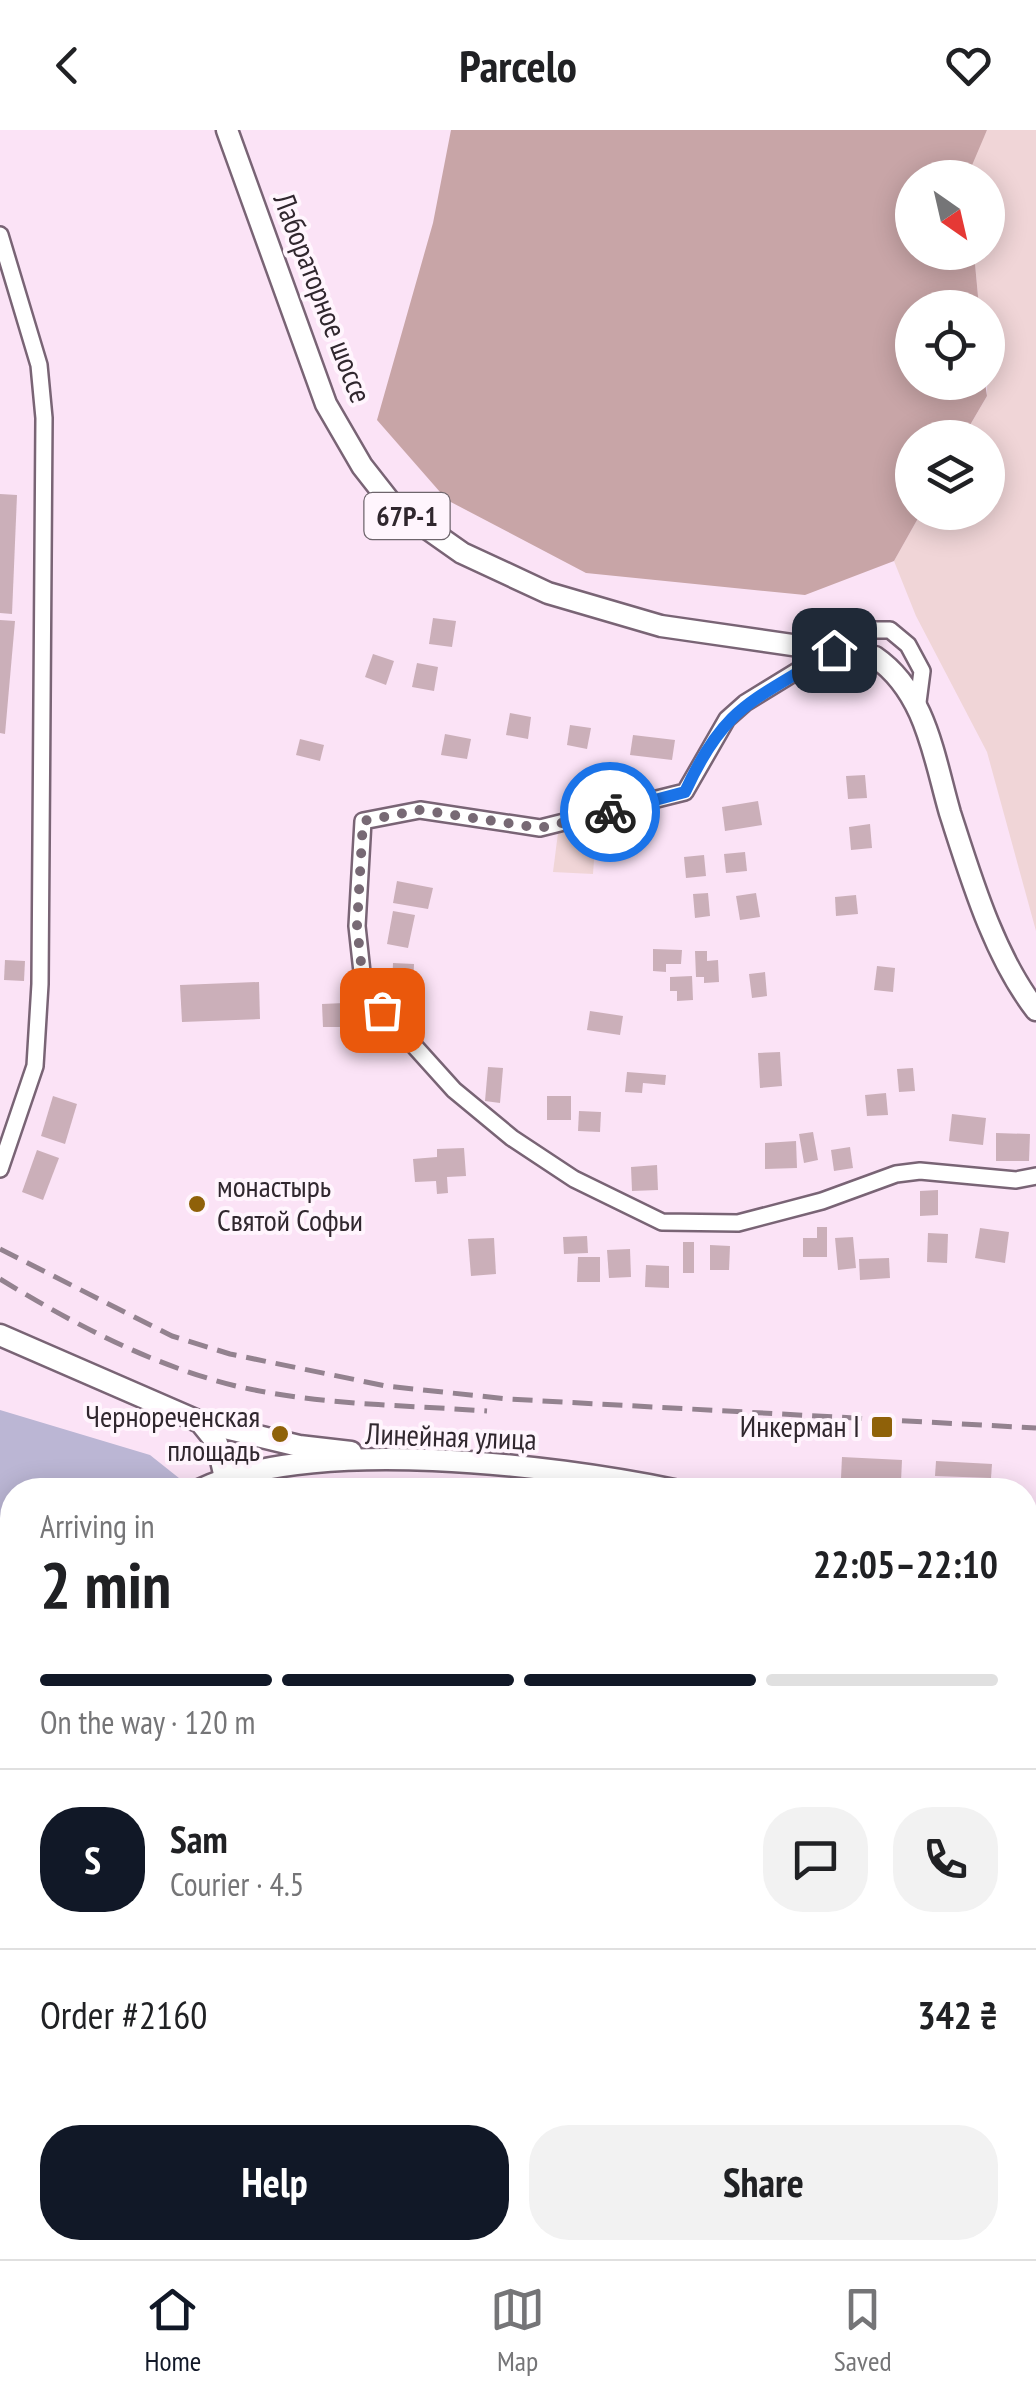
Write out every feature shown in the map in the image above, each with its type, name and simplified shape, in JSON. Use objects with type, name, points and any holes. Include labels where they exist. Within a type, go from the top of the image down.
[{"type":"main road","name":"Лабораторное шоссе","points":[[227,130],[326,404],[362,466],[391,503],[462,552],[548,593],[661,626],[834,650]]},
{"type":"main road","name":"67Р-1","points":[[834,650],[875,658],[893,670],[917,710],[938,759],[976,887],[1001,948],[1036,1010]]},
{"type":"main road","points":[[0,1334],[200,1422],[299,1446],[432,1460]]},
{"type":"main road","points":[[200,1422],[217,1443],[224,1478]]},
{"type":"main road","name":"Линейная улица","points":[[224,1478],[297,1465],[432,1460],[616,1478]]},
{"type":"street","points":[[0,235],[39,365],[44,418],[40,984],[34,1066],[0,1169]]},
{"type":"street","points":[[917,710],[922,671],[900,636],[890,630],[864,630],[744,703],[711,740],[685,792],[540,828],[420,810],[363,821],[357,926],[362,972],[382,1010],[454,1090],[512,1138],[574,1179],[662,1222],[738,1223],[920,1170],[1016,1180],[1036,1176]]},
{"type":"shaded area","points":[[451,130],[987,130],[974,160],[895,160],[895,270],[976,270],[977,290],[895,290],[895,400],[985,400],[973,420],[895,420],[895,530],[911,530],[894,561],[805,595],[586,573],[447,500],[377,420],[433,223]]},
{"type":"shaded area","points":[[987,130],[1036,130],[1036,931],[987,752],[916,616],[894,561],[911,530],[1005,530],[1005,420],[973,420],[985,400],[1005,400],[1005,290],[977,290],[976,270],[1005,270],[1005,160],[972,160]]},
{"type":"shaded area","points":[[596,831],[593,874],[553,872],[558,833]]},
{"type":"shaded area","points":[[0,1410],[150,1455],[179,1478],[0,1478]]},
{"type":"building","points":[[0,494],[17,495],[12,614],[0,613]]},
{"type":"building","points":[[433,618],[456,621],[452,647],[429,644]]},
{"type":"building","points":[[0,620],[15,621],[5,734],[0,733]]},
{"type":"building","points":[[373,654],[394,661],[386,685],[365,677]]},
{"type":"building","points":[[417,663],[438,667],[434,691],[412,687]]},
{"type":"building","points":[[510,713],[531,717],[528,739],[506,735]]},
{"type":"building","points":[[570,725],[591,728],[587,749],[567,745]]},
{"type":"building","points":[[445,734],[471,739],[467,759],[441,755]]},
{"type":"building","points":[[633,735],[675,740],[672,760],[630,755]]},
{"type":"building","points":[[300,739],[324,745],[320,761],[296,755]]},
{"type":"building","points":[[865,775],[867,798],[848,799],[846,776]]},
{"type":"building","points":[[758,801],[762,825],[725,831],[722,807]]},
{"type":"building","points":[[870,824],[872,848],[851,850],[849,827]]},
{"type":"building","points":[[745,852],[747,871],[726,873],[724,854]]},
{"type":"building","points":[[704,855],[706,876],[686,878],[684,857]]},
{"type":"building","points":[[397,881],[433,888],[428,909],[393,903]]},
{"type":"building","points":[[708,893],[710,916],[695,918],[693,894]]},
{"type":"building","points":[[756,893],[760,917],[740,920],[736,896]]},
{"type":"building","points":[[856,895],[858,914],[836,916],[835,897]]},
{"type":"building","points":[[393,911],[415,915],[408,948],[387,944]]},
{"type":"building","points":[[653,949],[682,950],[681,964],[666,964],[666,972],[653,971]]},
{"type":"building","points":[[695,951],[707,951],[707,961],[718,960],[719,982],[704,983],[704,977],[696,977]]},
{"type":"building","points":[[5,960],[25,961],[24,981],[4,980]]},
{"type":"building","points":[[393,963],[414,964],[413,987],[392,986]]},
{"type":"building","points":[[877,966],[895,968],[893,992],[874,990]]},
{"type":"building","points":[[765,972],[767,996],[752,998],[749,974]]},
{"type":"building","points":[[692,976],[693,1000],[677,1001],[677,991],[670,991],[670,977]]},
{"type":"building","points":[[259,982],[260,1019],[182,1022],[180,985]]},
{"type":"building","points":[[344,1003],[345,1027],[323,1027],[322,1004]]},
{"type":"building","points":[[590,1011],[623,1016],[620,1035],[587,1030]]},
{"type":"building","points":[[780,1052],[782,1086],[760,1088],[758,1053]]},
{"type":"building","points":[[488,1067],[503,1068],[500,1103],[485,1101]]},
{"type":"building","points":[[913,1068],[915,1091],[899,1092],[897,1069]]},
{"type":"building","points":[[627,1072],[666,1075],[665,1085],[643,1083],[642,1093],[625,1092]]},
{"type":"building","points":[[886,1093],[888,1115],[867,1116],[865,1095]]},
{"type":"building","points":[[53,1096],[77,1104],[65,1144],[41,1136]]},
{"type":"building","points":[[547,1096],[571,1096],[571,1120],[547,1120]]},
{"type":"building","points":[[579,1111],[601,1112],[600,1132],[578,1131]]},
{"type":"building","points":[[952,1114],[986,1118],[983,1145],[949,1141]]},
{"type":"building","points":[[813,1132],[818,1160],[804,1163],[799,1134]]},
{"type":"building","points":[[996,1133],[1030,1134],[1029,1161],[996,1161]]},
{"type":"building","points":[[796,1141],[797,1168],[765,1169],[765,1143]]},
{"type":"building","points":[[850,1147],[853,1168],[834,1171],[831,1150]]},
{"type":"building","points":[[464,1148],[466,1176],[447,1177],[448,1193],[437,1194],[436,1181],[415,1182],[413,1159],[437,1157],[437,1149]]},
{"type":"building","points":[[37,1150],[59,1158],[43,1200],[22,1192]]},
{"type":"building","points":[[657,1165],[658,1190],[632,1191],[631,1167]]},
{"type":"building","points":[[938,1190],[938,1215],[920,1216],[920,1191]]},
{"type":"building","points":[[817,1227],[827,1227],[827,1257],[803,1257],[803,1238],[817,1238]]},
{"type":"building","points":[[980,1228],[1009,1232],[1005,1263],[975,1258]]},
{"type":"building","points":[[928,1233],[948,1234],[947,1263],[927,1262]]},
{"type":"building","points":[[587,1236],[588,1253],[564,1254],[563,1237]]},
{"type":"building","points":[[853,1237],[856,1268],[838,1270],[835,1238]]},
{"type":"building","points":[[494,1238],[496,1274],[471,1276],[468,1239]]},
{"type":"building","points":[[683,1242],[694,1242],[694,1273],[683,1273]]},
{"type":"building","points":[[710,1245],[730,1246],[729,1270],[710,1270]]},
{"type":"building","points":[[630,1249],[631,1277],[609,1278],[607,1250]]},
{"type":"building","points":[[578,1257],[600,1257],[600,1282],[577,1282]]},
{"type":"building","points":[[889,1258],[890,1278],[860,1280],[859,1259]]},
{"type":"building","points":[[646,1265],[669,1266],[669,1288],[645,1287]]},
{"type":"building","points":[[842,1457],[902,1460],[901,1478],[841,1478]]},
{"type":"building","points":[[936,1461],[992,1464],[991,1478],[935,1476]]},
{"type":"railway","points":[[0,1249],[172,1336],[230,1354],[386,1386],[508,1399],[1036,1428]]},
{"type":"railway","points":[[0,1279],[114,1342],[174,1367],[236,1386],[329,1401],[487,1411]]},
{"type":"way so far","points":[[382,1010],[362,972],[357,926],[363,821],[420,810],[540,828],[610,812]]},
{"type":"place","name":"монастырь Святой Софьи","points":[[197,1204]]},
{"type":"place","name":"Инкерман I","points":[[882,1427]]},
{"type":"place","name":"Чернореченская площадь","points":[[280,1434]]},
{"type":"route","points":[[610,812],[685,792],[711,740],[727,719],[744,703],[834,650]]}]
